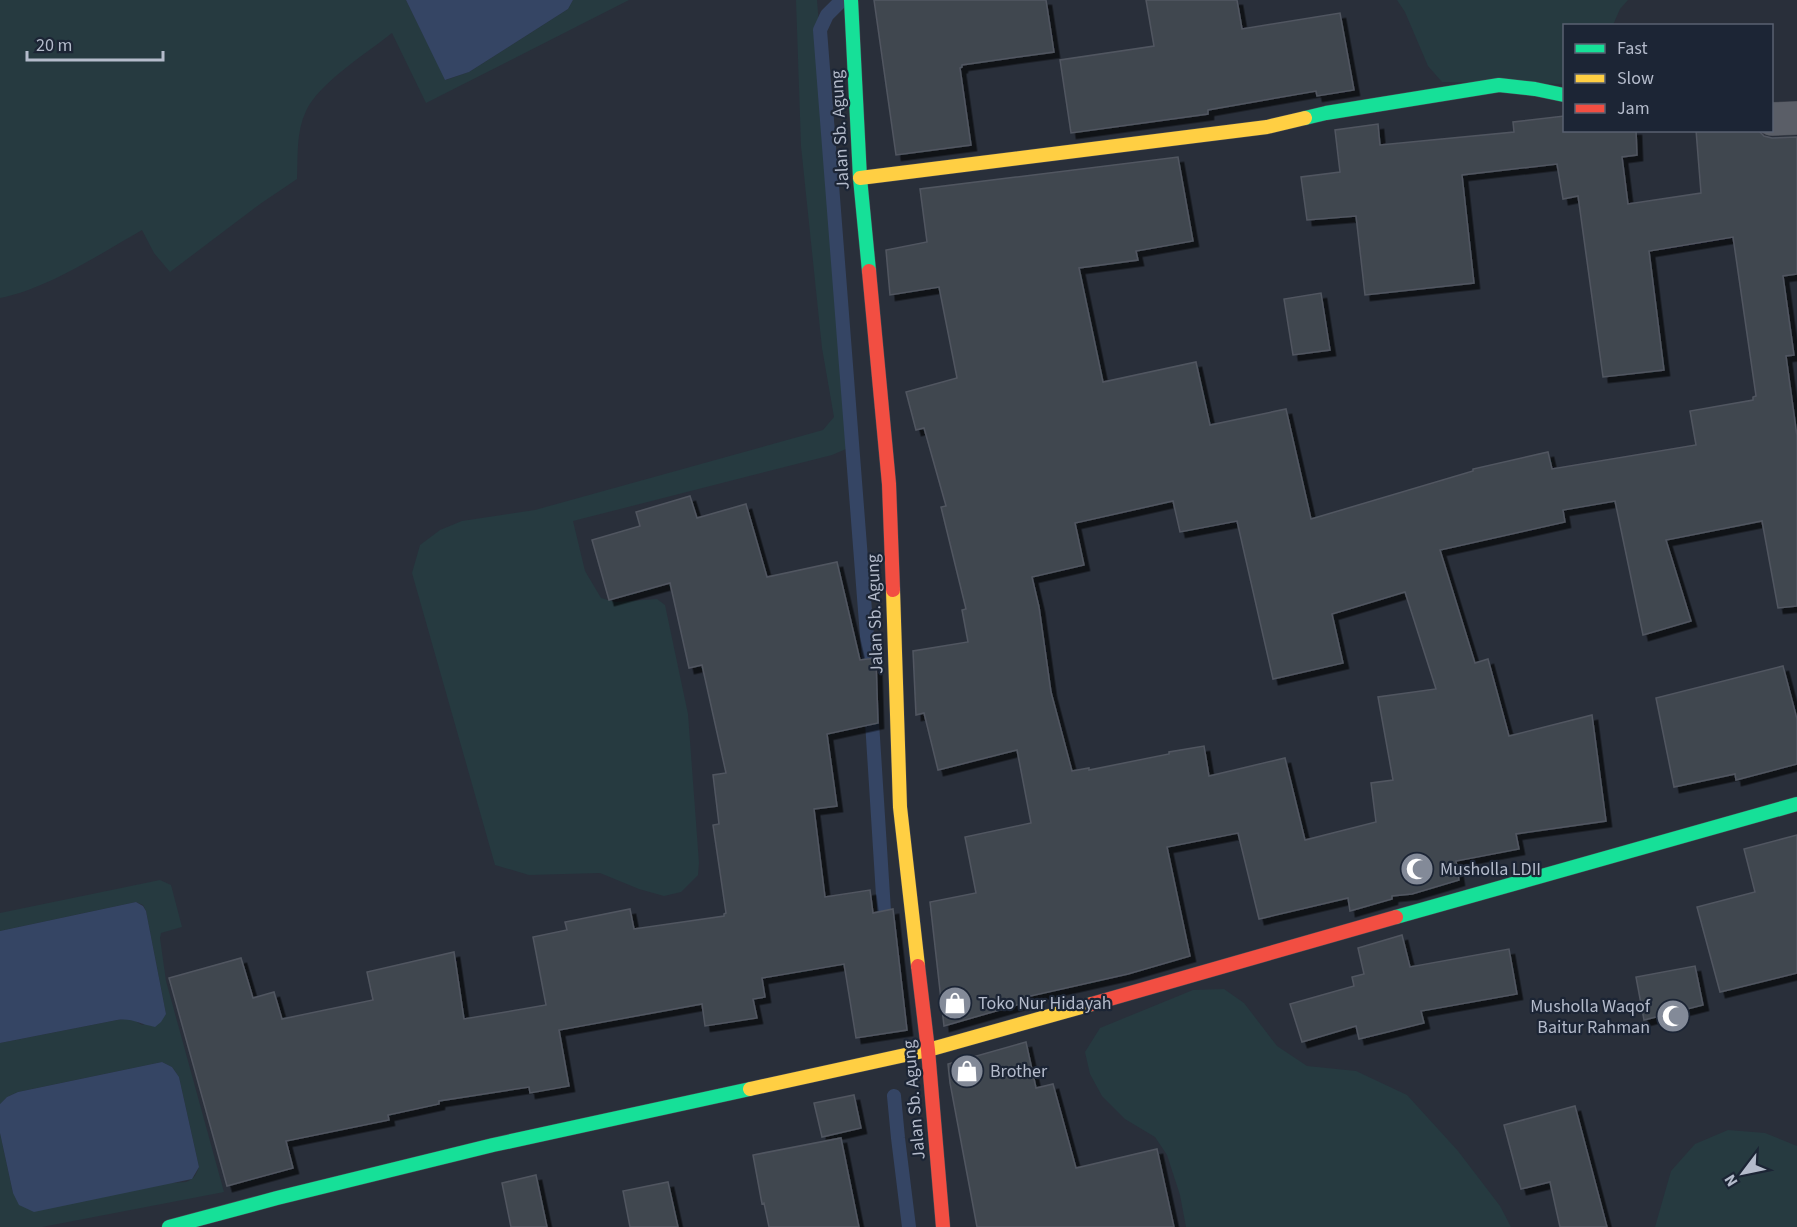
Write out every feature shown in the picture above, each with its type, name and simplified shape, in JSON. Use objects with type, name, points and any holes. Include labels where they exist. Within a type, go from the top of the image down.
[{"type":"street","name":"Jalan Sb. Agung","points":[[851,0],[860,178],[889,483],[900,807],[928,1050],[943,1227]]},
{"type":"street","points":[[860,178],[1267,127],[1326,113],[1499,85],[1563,95]]},
{"type":"street","points":[[1773,119],[1797,118]]},
{"type":"street","points":[[169,1227],[493,1145],[928,1050],[1797,804]]},
{"type":"shaded area","points":[[0,0],[406,0],[446,80],[469,72],[568,9],[573,0],[629,0],[426,103],[392,33],[332,79],[312,100],[301,127],[297,179],[170,272],[154,253],[142,230],[55,279],[0,298]]},
{"type":"shaded area","points":[[796,0],[817,0],[853,446],[832,455],[573,521],[585,571],[601,598],[615,602],[657,599],[665,605],[688,714],[698,875],[681,892],[664,896],[639,889],[600,873],[529,875],[495,865],[412,573],[420,545],[440,530],[462,521],[535,510],[823,430],[834,417],[822,348],[801,146]]},
{"type":"shaded area","points":[[1397,0],[1628,0],[1620,9],[1613,24],[1563,24],[1563,84],[1442,82],[1428,66],[1405,12]]},
{"type":"shaded area","points":[[160,880],[171,885],[182,927],[161,933],[166,981],[224,1192],[42,1227],[0,1227],[0,1133],[13,1193],[186,1182],[197,1172],[199,1167],[179,1077],[172,1067],[162,1062],[18,1092],[7,1097],[0,1104],[0,1043],[131,1018],[142,1025],[166,1014],[143,905],[136,902],[0,931],[0,913]]},
{"type":"shaded area","points":[[1224,989],[1244,1003],[1277,1046],[1307,1066],[1356,1071],[1407,1095],[1458,1151],[1500,1206],[1511,1227],[1186,1227],[1180,1195],[1167,1155],[1155,1137],[1125,1119],[1102,1096],[1090,1074],[1085,1052],[1100,1028],[1193,990]]},
{"type":"shaded area","points":[[1728,1130],[1765,1133],[1797,1146],[1797,1227],[1655,1227],[1671,1171],[1695,1144]]},
{"type":"water","points":[[406,0],[573,0],[568,9],[469,72],[445,80]]},
{"type":"water","points":[[136,902],[146,911],[166,1014],[161,1022],[155,1027],[117,1020],[0,1043],[0,931]]},
{"type":"water","points":[[162,1062],[172,1067],[179,1077],[199,1167],[192,1179],[34,1212],[19,1205],[13,1193],[0,1133],[0,1104],[7,1097],[18,1092]]},
{"type":"building","points":[[874,0],[1046,0],[1054,52],[962,65],[960,68],[971,145],[896,155]]},
{"type":"building","points":[[1146,0],[1237,0],[1242,29],[1340,13],[1354,90],[1317,96],[1316,91],[1208,110],[1208,114],[1071,133],[1060,60],[1154,46]]},
{"type":"building","points":[[1563,116],[1563,132],[1636,132],[1637,155],[1622,157],[1628,204],[1701,193],[1696,132],[1760,132],[1772,138],[1797,137],[1797,274],[1783,276],[1794,355],[1786,356],[1797,436],[1797,606],[1778,608],[1762,521],[1666,540],[1691,621],[1643,635],[1615,501],[1563,510],[1565,522],[1440,550],[1475,663],[1488,659],[1509,736],[1592,715],[1606,821],[1516,834],[1519,849],[1456,861],[1459,880],[1412,894],[1392,896],[1392,899],[1350,911],[1348,898],[1259,919],[1238,833],[1167,847],[1190,956],[1128,974],[1026,997],[1027,1002],[944,1026],[930,902],[976,893],[965,837],[1031,823],[1017,750],[938,770],[924,713],[916,715],[913,651],[968,642],[962,610],[966,609],[941,507],[946,506],[924,428],[916,430],[906,392],[957,378],[939,287],[890,295],[886,250],[927,242],[920,189],[1178,157],[1193,241],[1136,251],[1138,260],[1079,268],[1103,382],[1196,362],[1210,425],[1286,409],[1311,519],[1473,471],[1473,469],[1548,452],[1552,469],[1696,445],[1690,411],[1753,400],[1756,396],[1733,237],[1649,251],[1664,370],[1603,377],[1578,196],[1563,199],[1557,164],[1462,175],[1474,283],[1365,295],[1356,216],[1307,220],[1301,177],[1340,172],[1335,130],[1378,124],[1380,145],[1514,132],[1513,122]],"holes":[[[1173,501],[1180,532],[1237,521],[1273,679],[1343,663],[1332,614],[1405,592],[1436,689],[1378,697],[1393,780],[1371,783],[1376,822],[1305,840],[1285,758],[1209,776],[1204,746],[1089,770],[1089,768],[1072,771],[1051,692],[1039,607],[1032,577],[1084,565],[1075,523]]]},
{"type":"building","points":[[1321,293],[1330,350],[1293,355],[1284,299]]},
{"type":"building","points":[[690,496],[697,518],[746,504],[767,577],[837,562],[860,660],[876,658],[878,723],[827,734],[837,806],[814,809],[825,897],[870,890],[873,913],[893,909],[907,1030],[856,1038],[844,964],[762,978],[765,997],[753,999],[757,1018],[705,1026],[702,1004],[559,1030],[569,1086],[530,1093],[529,1087],[439,1101],[439,1104],[388,1115],[389,1120],[286,1141],[293,1168],[227,1186],[169,978],[241,958],[253,998],[274,992],[282,1019],[373,1000],[367,972],[454,952],[464,1019],[546,1005],[533,937],[567,930],[565,922],[630,909],[634,929],[724,916],[726,913],[713,825],[719,824],[713,775],[726,773],[702,665],[689,668],[670,583],[609,600],[592,540],[640,526],[636,512]]},
{"type":"building","points":[[1783,666],[1797,719],[1797,764],[1736,780],[1735,774],[1674,787],[1656,698]]},
{"type":"building","points":[[1797,835],[1797,973],[1720,992],[1697,907],[1755,892],[1744,849]]},
{"type":"building","points":[[1402,935],[1410,967],[1509,949],[1517,994],[1421,1011],[1424,1023],[1359,1039],[1356,1026],[1302,1042],[1290,1004],[1354,986],[1352,977],[1364,974],[1358,948]]},
{"type":"building","points":[[1695,966],[1703,1005],[1644,1020],[1636,977]]},
{"type":"building","points":[[1026,1042],[1036,1088],[1053,1084],[1076,1168],[1157,1149],[1174,1227],[977,1227],[948,1064]]},
{"type":"building","points":[[854,1095],[861,1128],[822,1137],[814,1103]]},
{"type":"building","points":[[1575,1106],[1607,1227],[1560,1227],[1550,1182],[1521,1189],[1504,1125]]},
{"type":"building","points":[[841,1138],[859,1227],[769,1227],[764,1203],[762,1204],[753,1155]]},
{"type":"building","points":[[536,1175],[547,1227],[511,1227],[502,1183]]},
{"type":"building","points":[[668,1182],[678,1227],[630,1227],[623,1191]]},
{"type":"waterway","points":[[842,0],[827,15],[820,30],[870,675]]},
{"type":"waterway","points":[[871,706],[885,927]]},
{"type":"waterway","points":[[894,1096],[909,1227]]},
{"type":"traffic: fast","points":[[851,0],[860,178],[869,271]]},
{"type":"traffic: fast","points":[[1305,118],[1499,85],[1563,95]]},
{"type":"traffic: fast","points":[[1396,917],[1797,804]]},
{"type":"traffic: fast","points":[[169,1227],[493,1145],[750,1089]]},
{"type":"traffic: slow","points":[[860,178],[1267,127],[1305,118]]},
{"type":"traffic: slow","points":[[893,590],[900,807],[918,966]]},
{"type":"traffic: slow","points":[[750,1089],[928,1050],[1092,1004]]},
{"type":"traffic: jam","points":[[869,271],[889,484],[893,590]]},
{"type":"traffic: jam","points":[[1092,1004],[1396,917]]},
{"type":"traffic: jam","points":[[918,966],[928,1050],[943,1227]]},
{"type":"place","name":"Musholla LDII","points":[[1417,869]]},
{"type":"place","name":"Toko Nur Hidayah","points":[[955,1003]]},
{"type":"place","name":"Musholla Waqof Baitur Rahman","points":[[1673,1016]]},
{"type":"place","name":"Brother","points":[[967,1071]]}]
